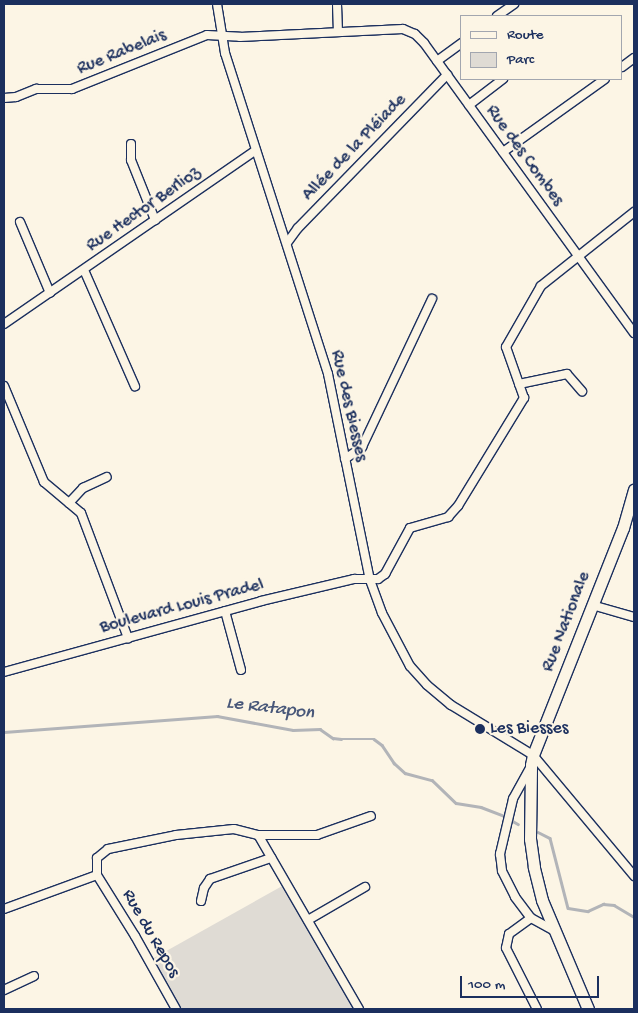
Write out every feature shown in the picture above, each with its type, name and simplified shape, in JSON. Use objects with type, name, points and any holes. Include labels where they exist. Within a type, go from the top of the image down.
[{"type":"main road","name":"Rue Nationale","points":[[588,1009],[542,900],[534,867],[530,831],[532,760],[623,528],[634,490]]},
{"type":"street","name":"Rue des Biesses","points":[[217,4],[221,34],[255,151],[287,243],[328,374],[370,580],[394,639],[410,666],[427,685],[457,709],[532,760],[634,876]]},
{"type":"street","points":[[337,4],[338,32]]},
{"type":"street","points":[[498,15],[514,4]]},
{"type":"street","name":"Rue des Combes","points":[[221,34],[240,37],[403,29],[415,34],[437,61],[634,333]]},
{"type":"street","name":"Rue Rabelais","points":[[5,99],[36,89],[72,89],[207,35],[221,34]]},
{"type":"street","points":[[437,61],[460,44]]},
{"type":"street","points":[[623,66],[634,58]]},
{"type":"street","name":"Allée de la Pléiade","points":[[287,243],[298,228],[447,75]]},
{"type":"street","points":[[469,105],[502,80]]},
{"type":"street","points":[[503,152],[604,80]]},
{"type":"street","points":[[131,144],[130,160],[156,220]]},
{"type":"street","name":"Rue Hector Berlioz","points":[[4,324],[255,151]]},
{"type":"street","points":[[370,580],[378,579],[385,574],[410,528],[448,517],[458,506],[524,398],[506,347],[541,286],[634,212]]},
{"type":"street","points":[[20,222],[50,293]]},
{"type":"street","points":[[84,270],[136,386]]},
{"type":"street","points":[[345,459],[362,447],[432,299]]},
{"type":"street","points":[[519,384],[568,374],[582,391]]},
{"type":"street","points":[[4,386],[44,482],[81,513],[128,638]]},
{"type":"street","points":[[69,503],[83,488],[107,477]]},
{"type":"street","name":"Boulevard Louis Pradel","points":[[4,672],[225,611],[354,578],[370,580]]},
{"type":"street","points":[[592,605],[634,617]]},
{"type":"street","points":[[225,611],[241,670]]},
{"type":"street","name":"Rue Nationale","points":[[532,760],[513,799],[500,854],[502,871],[515,897],[531,918],[554,930]]},
{"type":"street","points":[[4,909],[97,875],[96,858],[108,850],[176,834],[234,829],[258,835],[317,835],[371,816]]},
{"type":"street","points":[[258,835],[359,1009]]},
{"type":"street","points":[[201,901],[204,888],[210,879],[272,858]]},
{"type":"street","name":"Rue du Repos","points":[[97,875],[135,936],[176,1009]]},
{"type":"street","points":[[308,920],[365,887]]},
{"type":"street","points":[[531,918],[509,934],[506,948],[537,1009]]},
{"type":"street","points":[[4,990],[34,976]]},
{"type":"green space","points":[[284,885],[355,1009],[179,1009],[152,959]]},
{"type":"waterway","name":"Le Ratapon","points":[[4,732],[217,716],[293,730],[320,729],[333,738],[374,739],[382,745],[394,763],[405,773],[432,780],[456,803],[481,807],[504,816]]},
{"type":"waterway","name":"Le Ratapon","points":[[511,820],[518,824]]},
{"type":"waterway","name":"Le Ratapon","points":[[538,832],[550,838],[568,908],[588,911],[603,904],[614,905],[634,917]]},
{"type":"place","name":"Les Biesses","points":[[480,729]]}]
